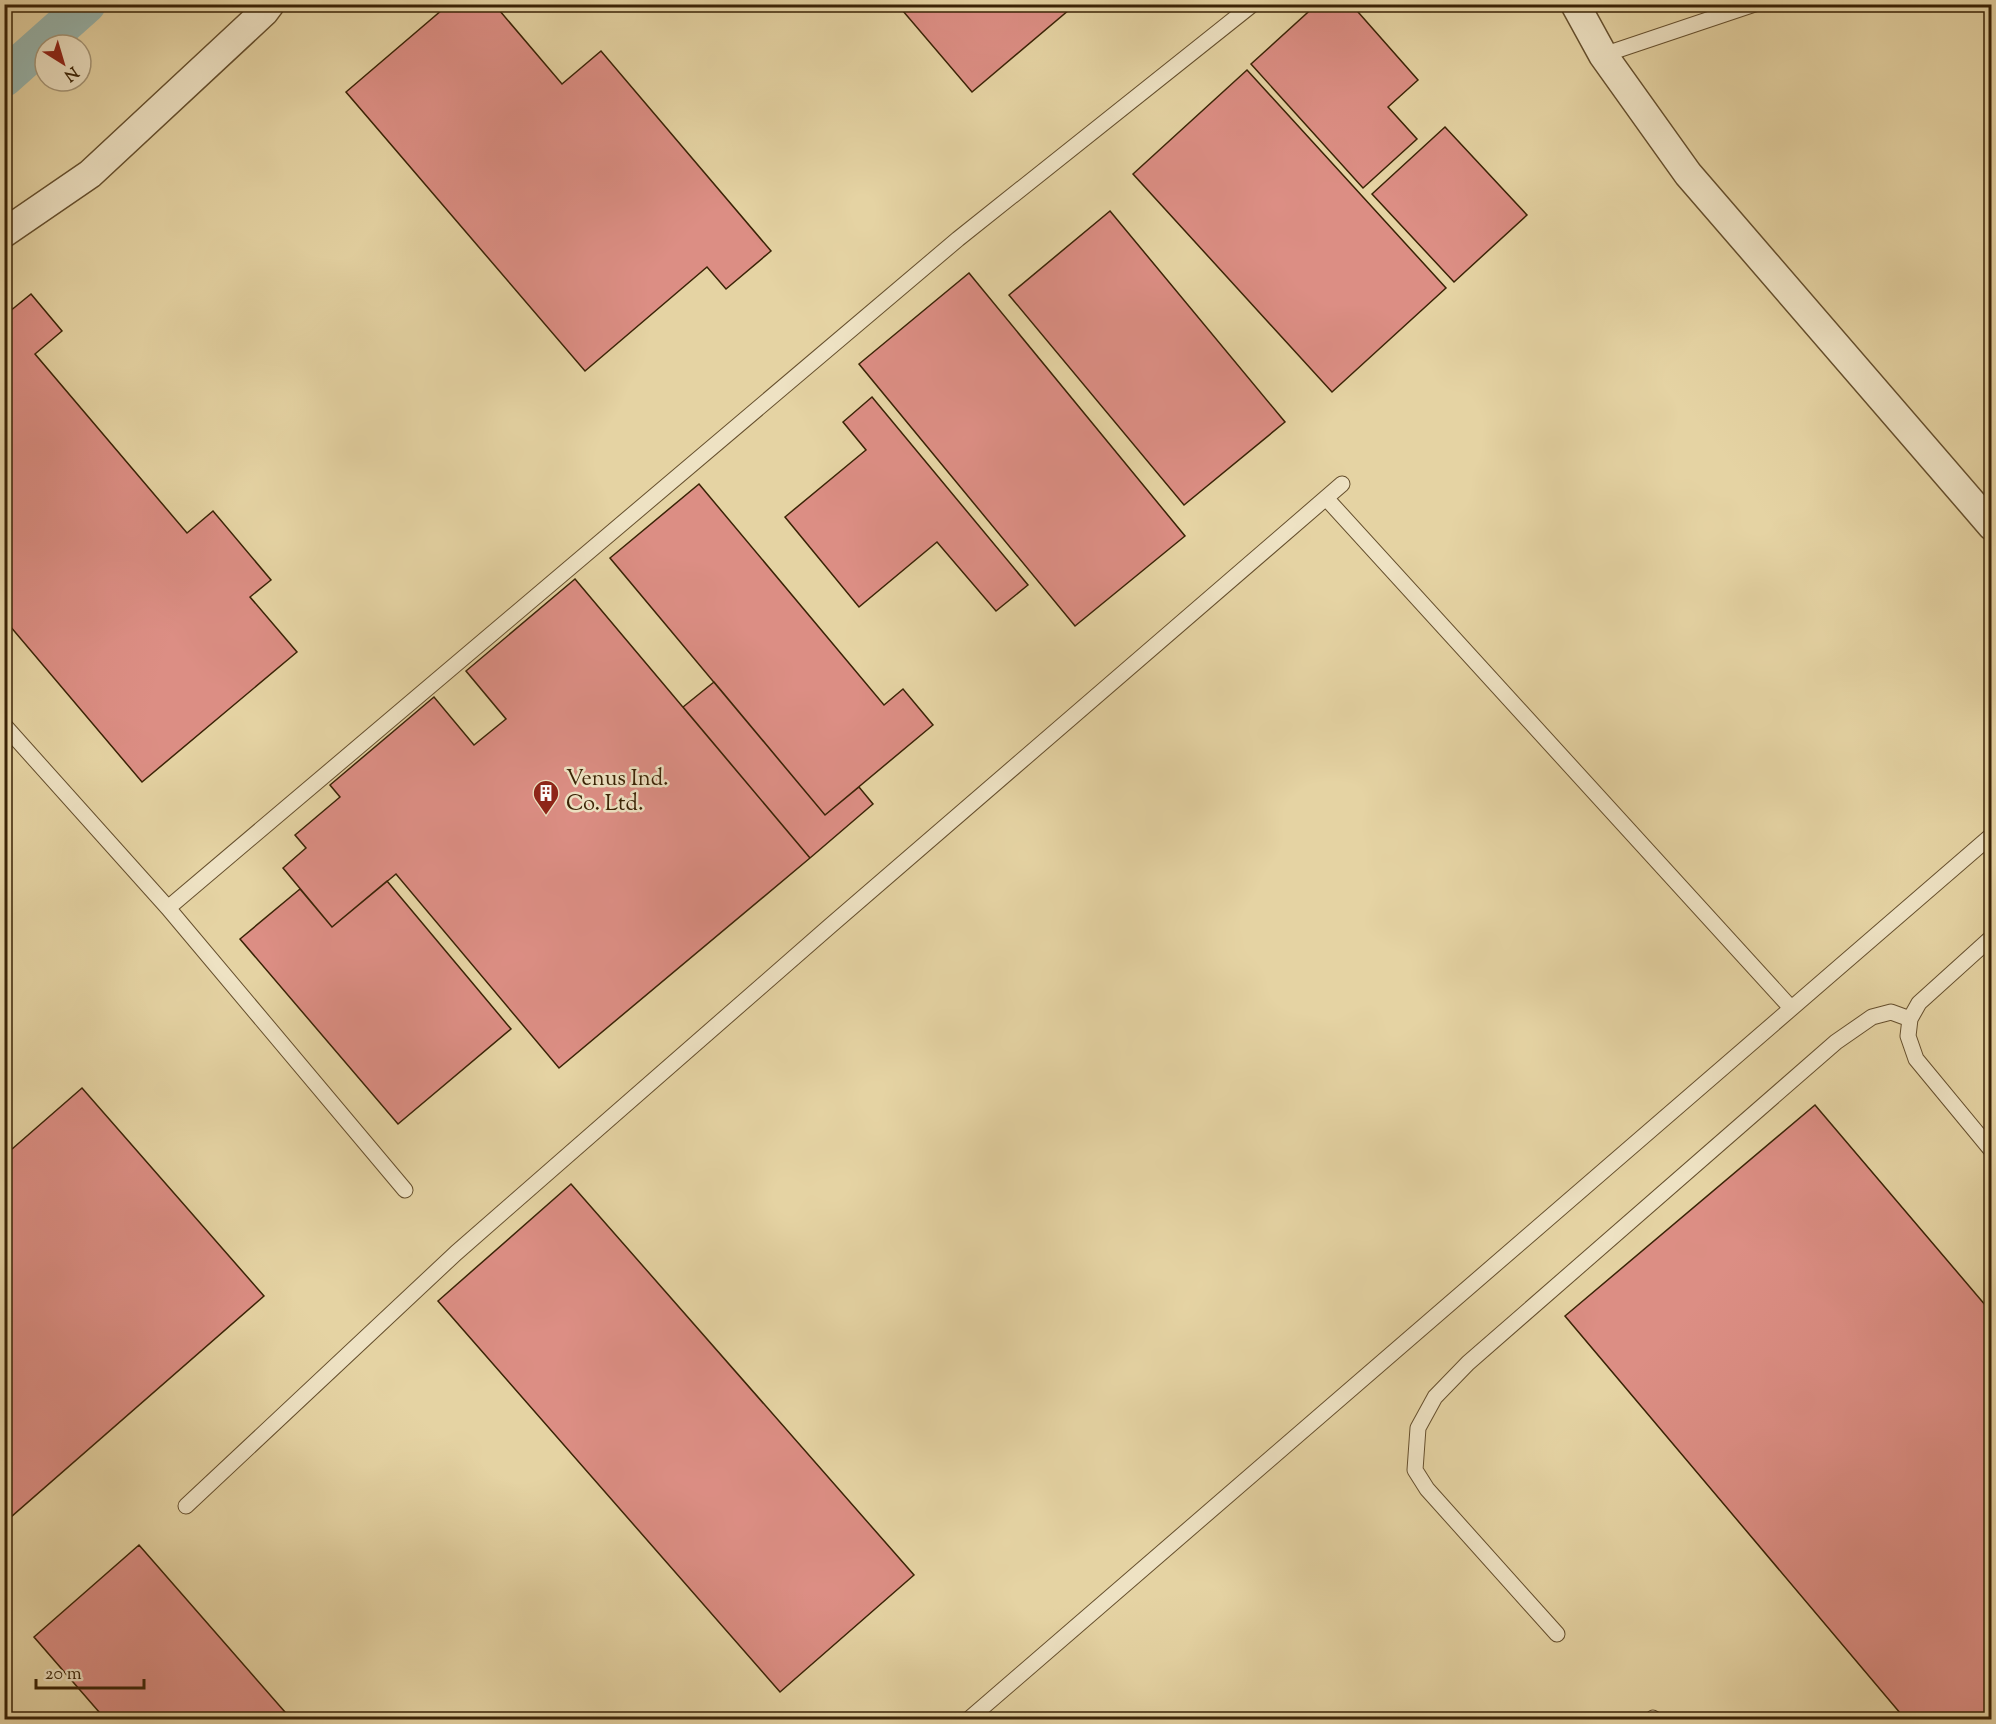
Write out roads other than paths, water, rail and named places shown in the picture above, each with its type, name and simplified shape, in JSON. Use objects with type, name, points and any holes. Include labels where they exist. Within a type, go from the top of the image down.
[{"type":"street","points":[[4,233],[90,174],[270,4]]},
{"type":"street","points":[[1575,4],[1604,55],[1689,174],[1992,526]]},
{"type":"lane","points":[[168,908],[958,239],[1252,4]]},
{"type":"lane","points":[[1604,55],[1755,4]]},
{"type":"lane","points":[[186,1506],[456,1253],[1342,484]]},
{"type":"lane","points":[[1326,498],[1791,1008]]},
{"type":"lane","points":[[4,724],[168,908],[405,1190]]},
{"type":"lane","points":[[968,1719],[1992,835]]},
{"type":"lane","points":[[1992,937],[1919,1003],[1910,1019],[1908,1036],[1916,1059],[1992,1150]]},
{"type":"lane","points":[[1557,1634],[1427,1489],[1415,1470],[1418,1428],[1435,1397],[1468,1363],[1836,1042],[1872,1017],[1891,1011],[1910,1019]]},
{"type":"waterway","points":[[4,78],[87,4]]},
{"type":"place","name":"Venus Ind. Co. Ltd.","points":[[546,816]]}]
